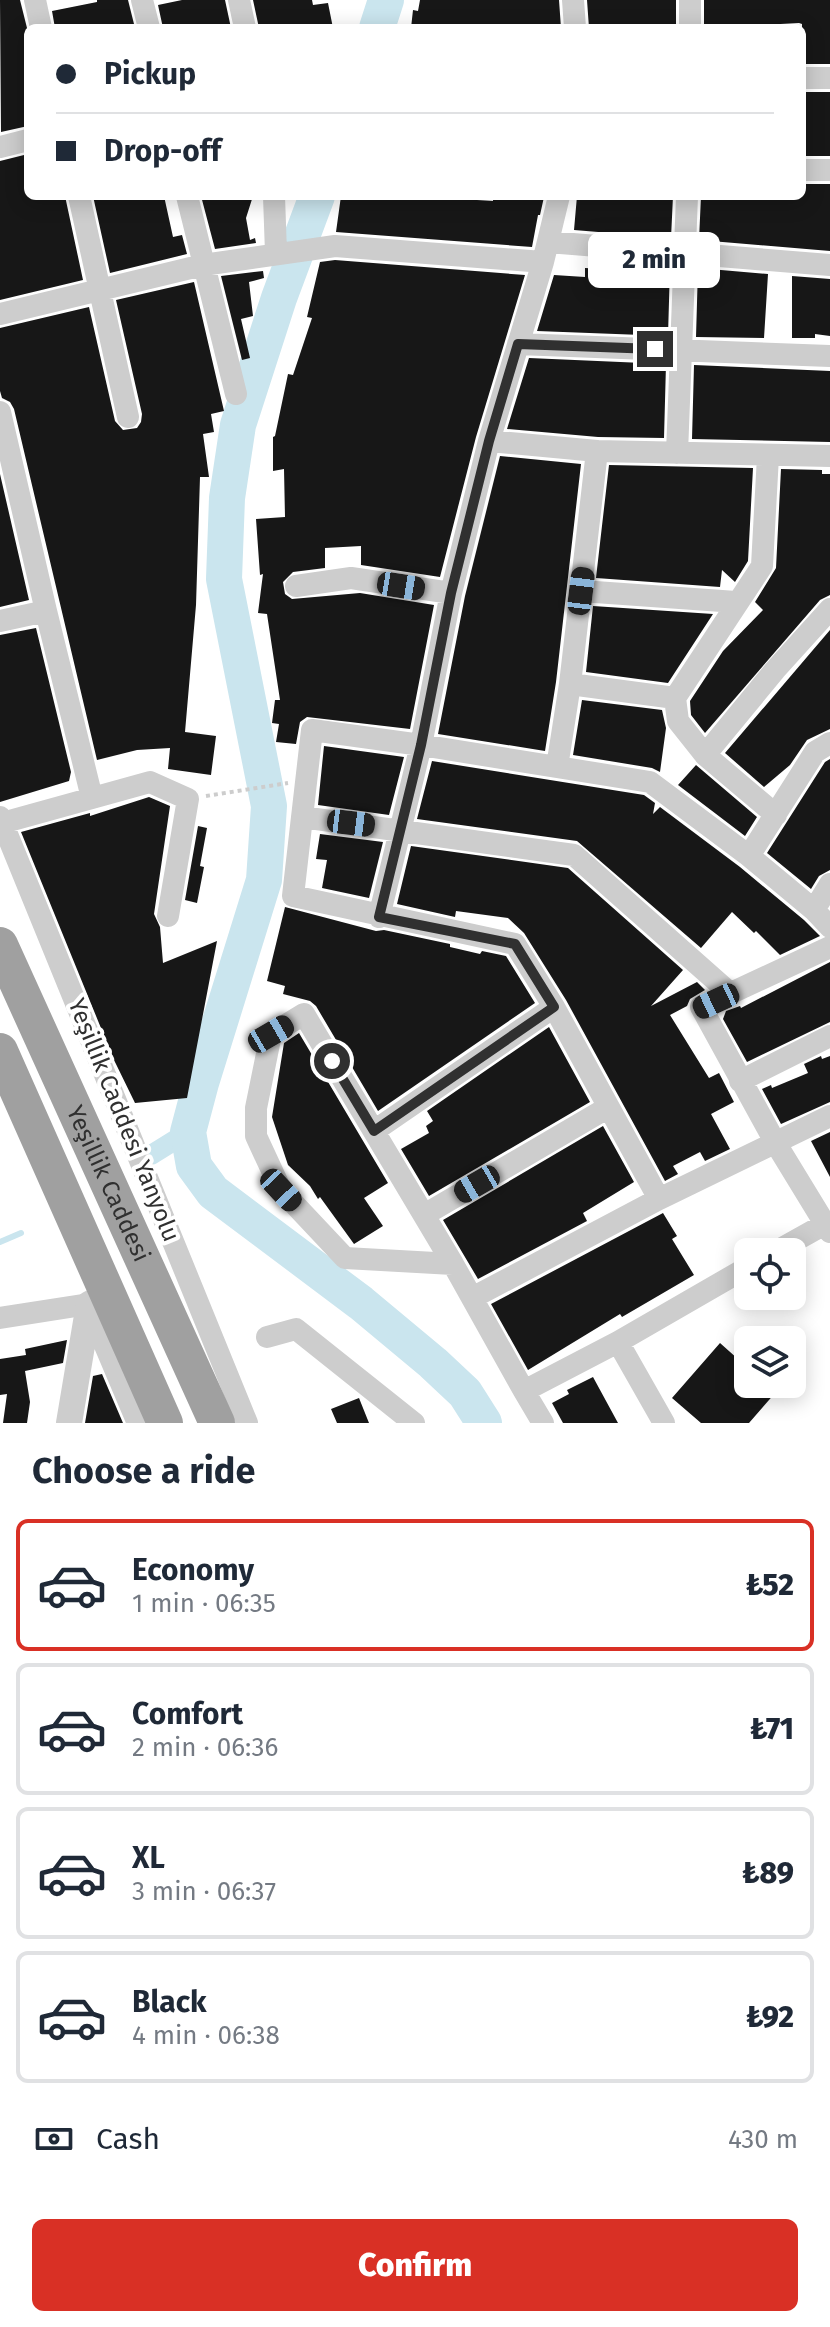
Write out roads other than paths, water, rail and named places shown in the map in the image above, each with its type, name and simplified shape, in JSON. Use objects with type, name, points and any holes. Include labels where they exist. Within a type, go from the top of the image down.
[{"type":"highway","name":"Yeşillik Caddesi","points":[[0,945],[217,1423]]},
{"type":"highway","name":"Yeşillik Caddesi","points":[[0,1051],[8,1090],[99,1299],[165,1423]]},
{"type":"street","points":[[35,0],[40,24]]},
{"type":"street","points":[[142,0],[148,24]]},
{"type":"street","points":[[239,0],[244,24]]},
{"type":"street","points":[[573,0],[575,24]]},
{"type":"street","points":[[690,0],[690,24]]},
{"type":"street","points":[[806,78],[830,78]]},
{"type":"street","points":[[0,147],[24,141]]},
{"type":"street","points":[[806,170],[830,170]]},
{"type":"street","points":[[80,200],[128,417]]},
{"type":"street","points":[[188,200],[236,394]]},
{"type":"street","points":[[274,200],[276,253]]},
{"type":"street","points":[[379,917],[421,745],[451,593],[489,441],[546,252],[558,200]]},
{"type":"street","points":[[677,453],[687,200]]},
{"type":"street","points":[[0,314],[203,265],[335,246],[683,253],[830,265]]},
{"type":"street","points":[[518,344],[830,356]]},
{"type":"street","points":[[0,412],[92,798]]},
{"type":"street","points":[[489,441],[597,451],[830,456]]},
{"type":"street","points":[[557,767],[570,684],[597,451]]},
{"type":"street","points":[[768,456],[762,566],[675,698],[678,721],[705,755],[776,815]]},
{"type":"street","points":[[296,586],[351,578],[451,593]]},
{"type":"street","points":[[581,591],[736,602]]},
{"type":"street","points":[[705,755],[830,609]]},
{"type":"street","points":[[0,621],[46,611]]},
{"type":"street","points":[[570,684],[675,698]]},
{"type":"street","points":[[659,1199],[554,1007],[515,944],[293,896],[312,730],[650,782],[749,856],[830,927]]},
{"type":"street","points":[[749,856],[815,752],[830,743]]},
{"type":"street","points":[[1,820],[150,782],[188,799],[168,916]]},
{"type":"street","points":[[302,817],[574,855],[731,994]]},
{"type":"street","name":"Yeşillik Caddesi Yanyolu","points":[[1,820],[247,1423]]},
{"type":"street","points":[[814,910],[830,884]]},
{"type":"street","points":[[806,1238],[828,1228],[775,1142],[701,1007],[830,947]]},
{"type":"street","points":[[374,1131],[554,1007]]},
{"type":"street","points":[[453,1264],[345,1258],[281,1190],[256,1136],[256,1108],[271,1034],[304,1014],[453,1264],[543,1423]]},
{"type":"street","points":[[740,1081],[830,1036]]},
{"type":"street","points":[[424,1215],[607,1108]]},
{"type":"street","points":[[472,1298],[659,1199],[830,1116]]},
{"type":"street","points":[[524,1391],[618,1342],[734,1275]]},
{"type":"street","points":[[0,1318],[99,1299]]},
{"type":"street","points":[[69,1423],[99,1299]]},
{"type":"street","points":[[99,1299],[140,1423]]},
{"type":"street","points":[[267,1337],[296,1329],[414,1423]]},
{"type":"street","points":[[618,1342],[664,1423]]},
{"type":"waterway","points":[[378,24],[386,0]]},
{"type":"waterway","points":[[316,200],[279,298],[238,425],[227,498],[224,579],[269,806],[264,880],[188,1132],[194,1166],[213,1192],[361,1303],[433,1363],[465,1393],[484,1423]]},
{"type":"waterway","points":[[151,1155],[188,1132]]},
{"type":"waterway","points":[[0,1242],[21,1233]]}]
